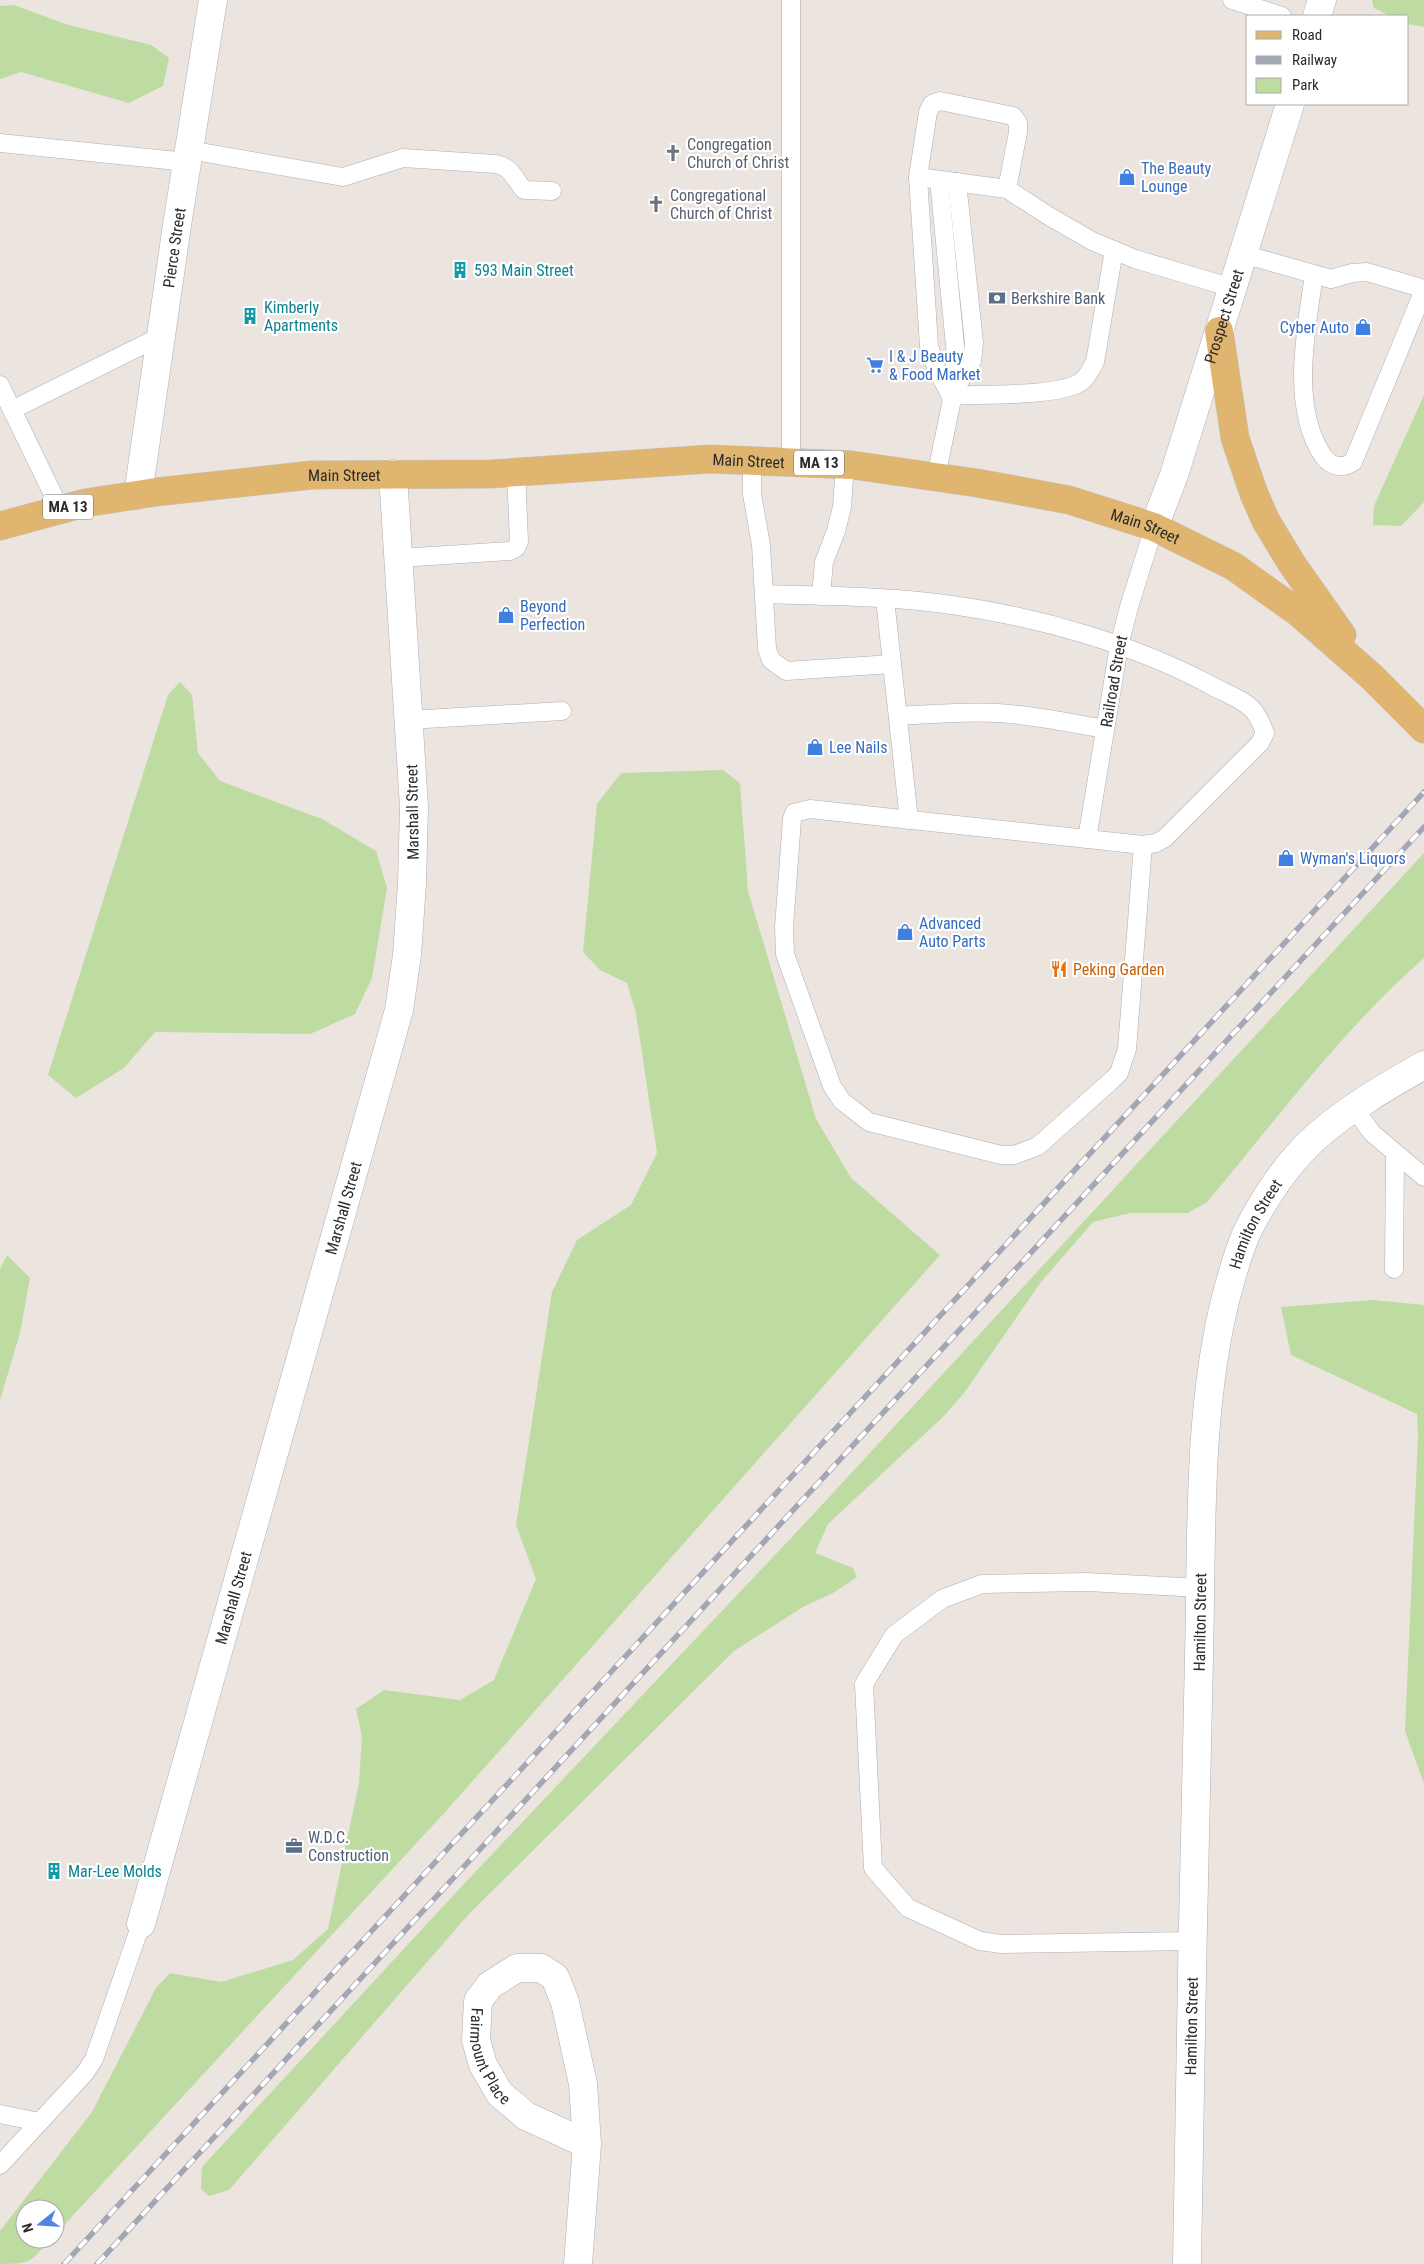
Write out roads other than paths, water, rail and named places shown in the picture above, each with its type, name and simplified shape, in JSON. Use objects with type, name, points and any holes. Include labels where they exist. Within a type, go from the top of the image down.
[{"type":"main road","points":[[1219,331],[1235,438],[1266,521],[1320,605],[1372,677]]},
{"type":"main road","name":"Main Street","points":[[0,526],[85,503],[312,475],[516,472],[710,459],[845,464],[936,477],[1069,500],[1154,527],[1233,566],[1299,613],[1372,677],[1424,729]]},
{"type":"street","name":"Pierce Street","points":[[138,495],[213,0]]},
{"type":"street","points":[[1317,15],[1322,0]]},
{"type":"street","name":"Prospect Street","points":[[1154,527],[1174,475],[1290,105]]},
{"type":"street","name":"Marshall Street","points":[[141,1924],[399,1010],[407,955],[412,883],[414,807],[393,474]]},
{"type":"street","name":"Hamilton Street","points":[[1188,2264],[1192,1941],[1202,1499],[1214,1354],[1233,1272],[1247,1232],[1268,1196],[1315,1138],[1385,1087],[1424,1065]]},
{"type":"street","name":"Fairmount Place","points":[[578,2264],[587,2144],[582,2084],[565,2002],[555,1977],[541,1968],[517,1968],[490,1984],[478,2001],[476,2040],[482,2065],[500,2094],[526,2116],[587,2144]]},
{"type":"lane","points":[[791,0],[791,462]]},
{"type":"lane","points":[[1232,0],[1279,15]]},
{"type":"lane","points":[[936,477],[951,396],[937,370],[929,346],[918,177],[928,112],[932,104],[940,101],[1013,116],[1018,122],[1018,132],[1007,189]]},
{"type":"lane","points":[[0,144],[188,156],[343,177],[403,158],[496,164],[511,170],[524,190],[552,191]]},
{"type":"lane","points":[[918,177],[1007,189],[1047,215],[1114,250],[1135,259],[1232,288]]},
{"type":"lane","points":[[948,181],[974,343],[972,361],[951,396]]},
{"type":"lane","points":[[951,396],[1054,391],[1081,382],[1089,373],[1094,362],[1114,250]]},
{"type":"lane","points":[[1243,254],[1314,274],[1331,279],[1352,273],[1367,272],[1424,290],[1353,462],[1347,466],[1337,467],[1327,462],[1315,444],[1308,421],[1304,389],[1307,327],[1314,274]]},
{"type":"lane","points":[[12,410],[161,336]]},
{"type":"lane","points":[[0,385],[60,509]]},
{"type":"lane","points":[[752,460],[752,494],[761,545],[767,649],[771,660],[786,671],[892,664]]},
{"type":"lane","points":[[821,596],[824,562],[836,531],[842,507],[845,464]]},
{"type":"lane","points":[[398,558],[510,551],[516,548],[519,542],[516,472]]},
{"type":"lane","name":"Railroad Street","points":[[1088,839],[1119,646],[1154,527]]},
{"type":"lane","points":[[764,594],[885,599],[951,605],[1008,614],[1049,624],[1119,646],[1179,668],[1245,703],[1261,721],[1265,733],[1260,743],[1165,838],[1143,845],[810,809],[794,813],[792,818],[784,927],[785,954],[832,1086],[842,1101],[853,1112],[869,1122],[1001,1155],[1014,1155],[1038,1146],[1119,1072],[1127,1048],[1143,845]]},
{"type":"lane","points":[[885,599],[909,820]]},
{"type":"lane","points":[[408,720],[562,711]]},
{"type":"lane","points":[[898,716],[957,712],[999,713],[1038,717],[1105,729]]},
{"type":"lane","points":[[1354,1108],[1372,1134],[1424,1176]]},
{"type":"lane","points":[[1394,1270],[1395,1154]]},
{"type":"lane","points":[[1192,1941],[1001,1944],[980,1941],[908,1908],[872,1868],[864,1684],[894,1634],[942,1600],[982,1584],[1087,1582],[1201,1588]]},
{"type":"lane","points":[[0,2165],[85,2073],[94,2059],[141,1924]]},
{"type":"lane","points":[[0,2114],[39,2122]]},
{"type":"railway","points":[[64,2264],[1424,792]]},
{"type":"railway","points":[[97,2264],[1424,827]]},
{"type":"place","name":"Congregation Church of Christ","points":[[673,153]]},
{"type":"place","name":"The Beauty Lounge","points":[[1127,177]]},
{"type":"place","name":"Congregational Church of Christ","points":[[656,204]]},
{"type":"place","name":"593 Main Street","points":[[460,270]]},
{"type":"place","name":"Berkshire Bank","points":[[997,298]]},
{"type":"place","name":"Kimberly Apartments","points":[[250,316]]},
{"type":"place","name":"Cyber Auto","points":[[1363,327]]},
{"type":"place","name":"I & J Beauty & Food Market","points":[[875,365]]},
{"type":"place","name":"Beyond Perfection","points":[[506,615]]},
{"type":"place","name":"Lee Nails","points":[[815,747]]},
{"type":"place","name":"Wyman's Liquors","points":[[1286,858]]},
{"type":"place","name":"Advanced Auto Parts","points":[[905,932]]},
{"type":"place","name":"Peking Garden","points":[[1059,969]]},
{"type":"place","name":"W.D.C. Construction","points":[[294,1846]]},
{"type":"place","name":"Mar-Lee Molds","points":[[54,1871]]}]
